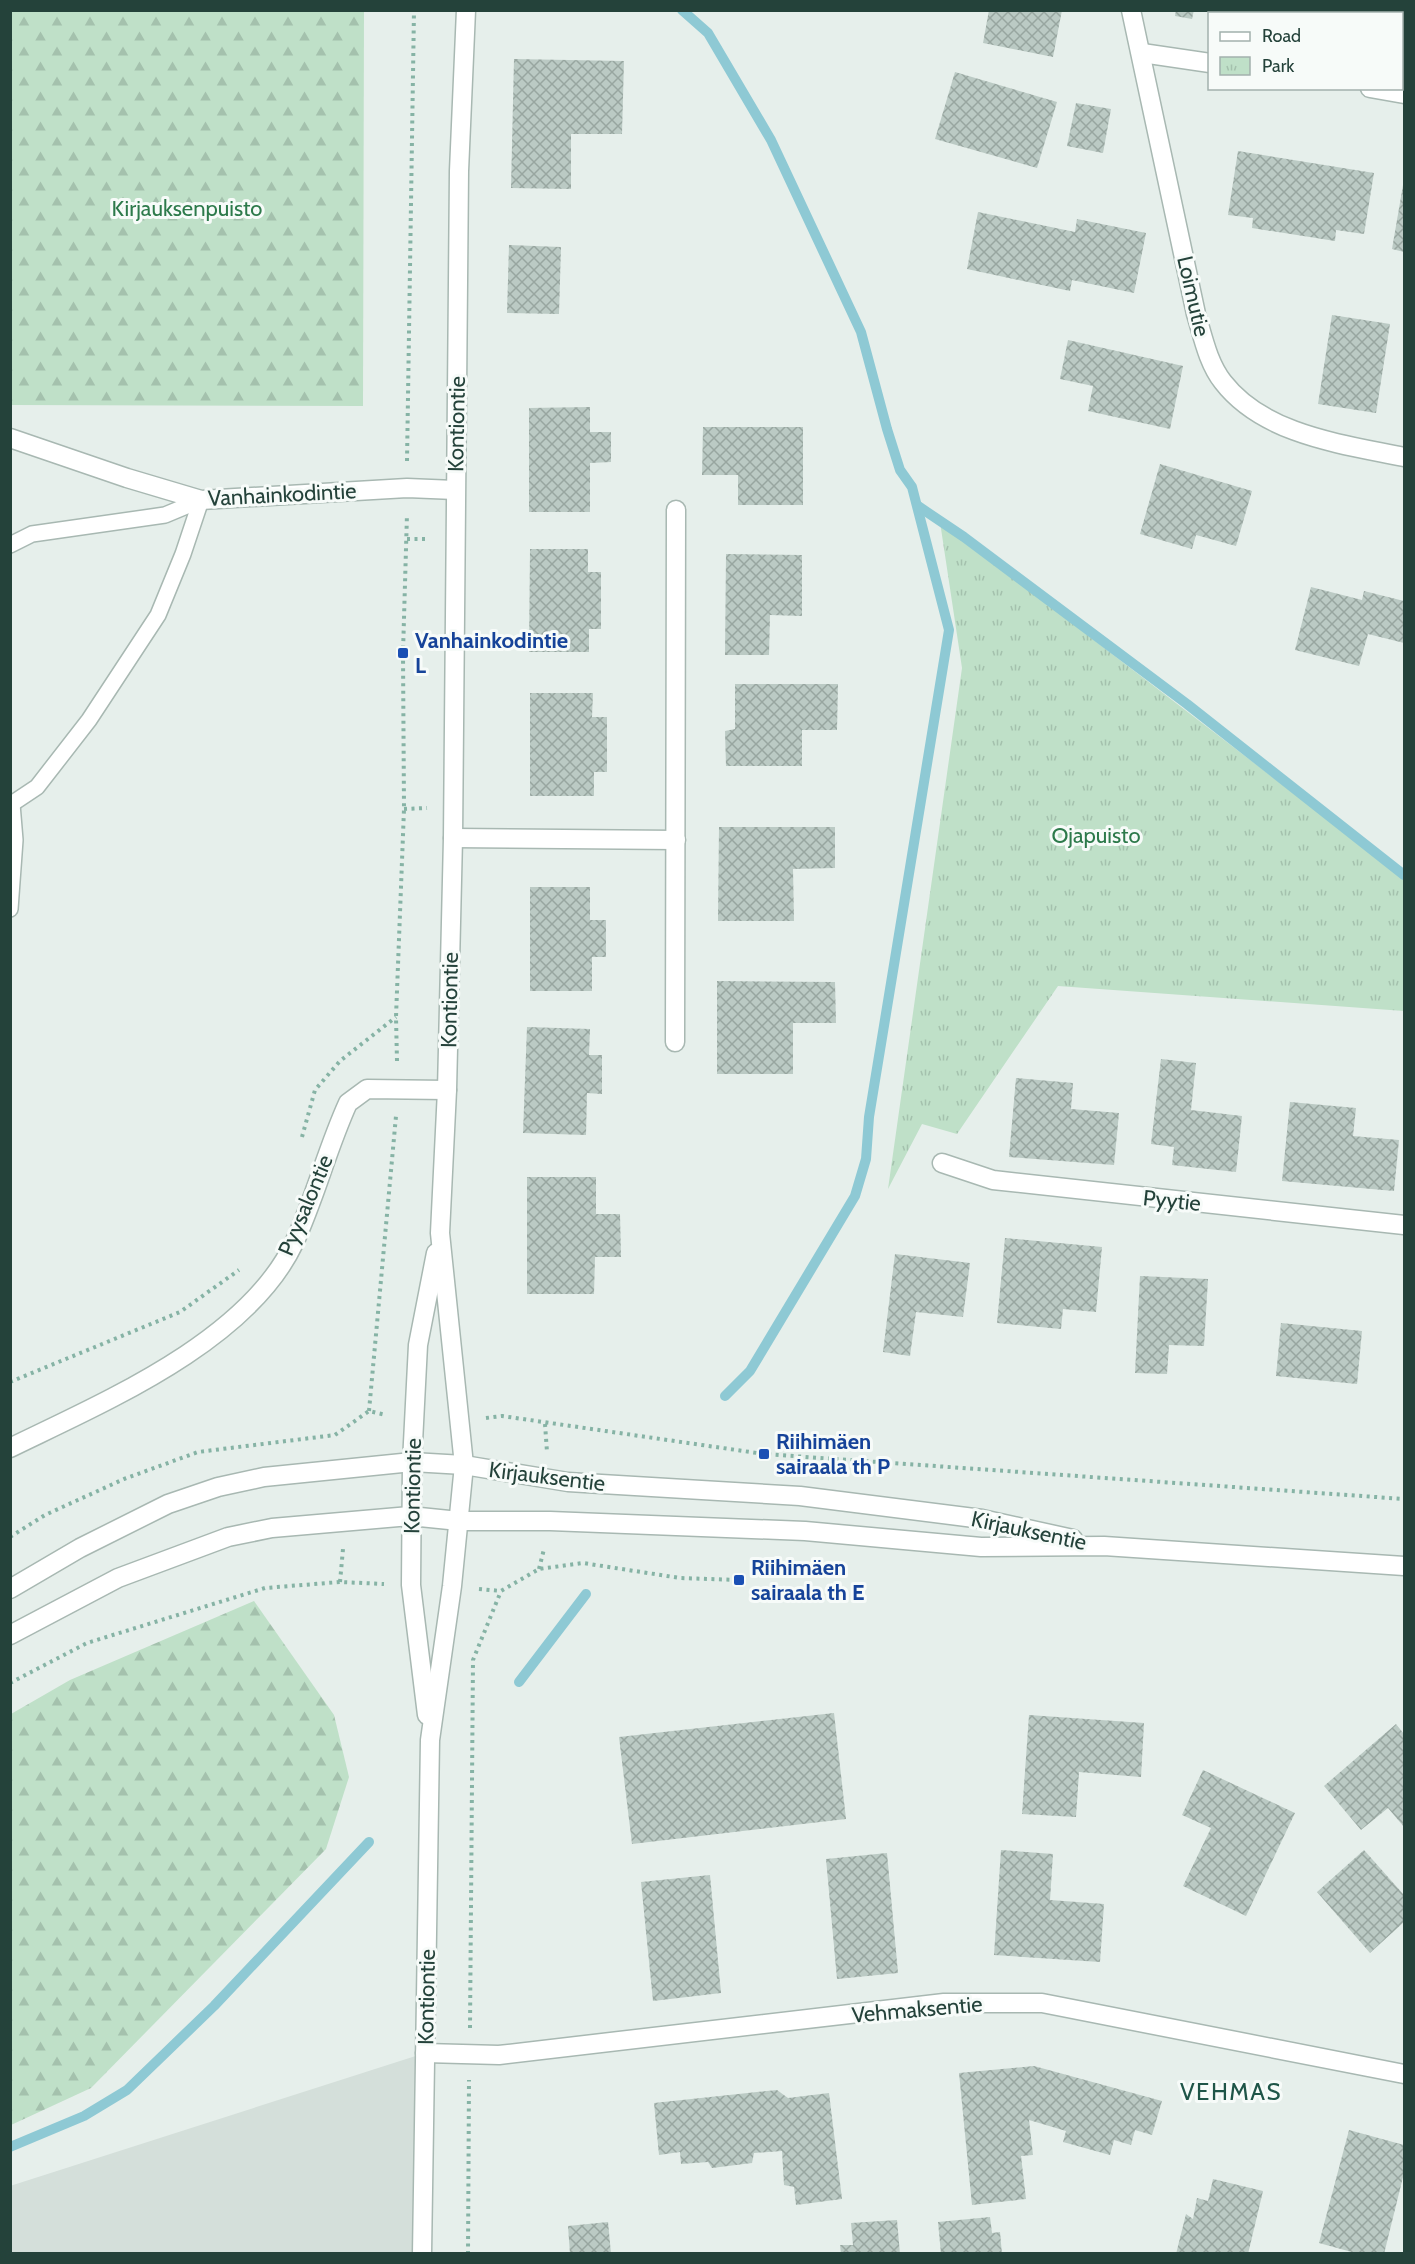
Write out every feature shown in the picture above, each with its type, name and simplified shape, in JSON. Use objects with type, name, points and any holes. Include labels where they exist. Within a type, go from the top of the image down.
[{"type":"street","name":"Kontiontie","points":[[422,2253],[430,1740],[453,1586],[464,1465],[440,1233],[447,1090],[453,838],[459,171],[466,10]]},
{"type":"street","name":"Loimutie","points":[[1131,10],[1196,314],[1209,358],[1222,381],[1243,404],[1273,422],[1298,432],[1404,457]]},
{"type":"street","points":[[1142,53],[1208,63]]},
{"type":"street","points":[[1381,90],[1404,94]]},
{"type":"street","name":"Vanhainkodintie","points":[[10,438],[127,478],[201,500],[406,488],[455,490]]},
{"type":"street","points":[[675,1042],[676,510]]},
{"type":"street","points":[[453,838],[676,840]]},
{"type":"street","name":"Pyysalontie","points":[[10,1448],[129,1389],[217,1334],[261,1293],[293,1244],[348,1103],[367,1089],[447,1090]]},
{"type":"street","name":"Pyytie","points":[[942,1162],[993,1180],[1404,1226]]},
{"type":"street","name":"Kontiontie","points":[[430,1740],[412,1596],[412,1462],[418,1345],[440,1233]]},
{"type":"street","name":"Kirjauksentie","points":[[10,1588],[80,1548],[168,1504],[218,1487],[264,1477],[412,1462],[464,1465],[568,1482],[812,1497],[982,1519],[1104,1546]]},
{"type":"street","name":"Kirjauksentie","points":[[10,1635],[118,1578],[171,1556],[228,1538],[272,1528],[411,1516],[459,1521],[550,1521],[805,1531],[981,1547],[1104,1546],[1404,1566]]},
{"type":"street","name":"Vehmaksentie","points":[[425,2053],[499,2055],[944,2003],[1006,2002],[1042,2003],[1404,2074]]},
{"type":"lane","points":[[10,545],[32,534],[165,515],[201,500]]},
{"type":"lane","points":[[10,909],[15,840],[11,805],[37,787],[89,720],[158,615],[183,554],[201,500]]},
{"type":"path","points":[[414,10],[403,653],[404,809],[396,1017],[398,1089],[369,1411],[414,1422]]},
{"type":"path","points":[[300,1142],[315,1090],[340,1061],[396,1017]]},
{"type":"path","points":[[10,1382],[180,1312],[244,1266]]},
{"type":"path","points":[[458,1421],[502,1416],[764,1454],[1404,1499]]},
{"type":"path","points":[[539,1569],[583,1563],[680,1578],[739,1580]]},
{"type":"path","points":[[10,1683],[87,1643],[210,1604],[265,1588],[340,1581]]},
{"type":"path","points":[[468,2253],[473,1660],[501,1591]]},
{"type":"shaded area","points":[[425,2053],[422,2253],[11,2253],[10,2186]]},
{"type":"green space","name":"Kirjauksenpuisto","points":[[11,10],[364,11],[363,406],[11,405]]},
{"type":"green space","name":"Ojapuisto","points":[[940,522],[1404,878],[1404,1011],[1058,986],[957,1134],[922,1124],[888,1189],[962,668]]},
{"type":"green space","points":[[254,1601],[334,1715],[349,1777],[326,1849],[91,2088],[11,2125],[11,1714],[70,1680]]},
{"type":"building","points":[[989,10],[1062,10],[1053,57],[983,43]]},
{"type":"building","points":[[1176,10],[1194,10],[1192,19],[1175,16]]},
{"type":"building","points":[[1250,10],[1404,10],[1404,46],[1403,12],[1250,12]]},
{"type":"building","points":[[514,59],[624,61],[622,134],[571,134],[571,189],[511,188]]},
{"type":"building","points":[[955,72],[1057,102],[1037,168],[935,139]]},
{"type":"building","points":[[1076,103],[1111,109],[1103,153],[1067,146]]},
{"type":"building","points":[[1238,151],[1374,173],[1364,234],[1336,230],[1335,241],[1252,228],[1253,218],[1228,215]]},
{"type":"building","points":[[1404,185],[1404,252],[1392,249]]},
{"type":"building","points":[[978,212],[1075,232],[1077,219],[1146,233],[1134,293],[1072,280],[1070,291],[967,269]]},
{"type":"building","points":[[509,245],[561,247],[559,314],[507,313]]},
{"type":"building","points":[[1332,315],[1390,324],[1376,413],[1318,404]]},
{"type":"building","points":[[1068,340],[1183,366],[1170,429],[1088,411],[1093,386],[1060,379]]},
{"type":"building","points":[[590,407],[590,432],[611,432],[611,462],[590,463],[590,512],[529,512],[529,408]]},
{"type":"building","points":[[703,427],[803,427],[803,505],[738,505],[738,475],[702,475]]},
{"type":"building","points":[[1160,464],[1252,491],[1236,546],[1196,535],[1192,549],[1140,534]]},
{"type":"building","points":[[530,549],[588,549],[588,572],[601,572],[601,629],[589,629],[589,652],[529,652]]},
{"type":"building","points":[[726,554],[802,555],[802,616],[770,615],[769,655],[725,655]]},
{"type":"building","points":[[1311,587],[1362,600],[1364,591],[1404,601],[1404,643],[1368,634],[1359,666],[1295,650]]},
{"type":"building","points":[[735,684],[838,684],[837,730],[802,730],[802,766],[726,766],[725,731],[735,729]]},
{"type":"building","points":[[530,693],[593,693],[592,717],[607,717],[607,772],[594,772],[594,796],[530,796]]},
{"type":"building","points":[[719,827],[835,827],[835,868],[793,869],[794,921],[718,921]]},
{"type":"building","points":[[530,887],[590,887],[590,920],[606,920],[606,957],[592,957],[592,991],[530,991]]},
{"type":"building","points":[[717,981],[835,982],[836,1023],[793,1023],[793,1074],[717,1074]]},
{"type":"building","points":[[527,1027],[590,1029],[589,1055],[602,1055],[602,1094],[587,1093],[586,1135],[523,1133]]},
{"type":"building","points":[[1161,1059],[1196,1063],[1191,1110],[1242,1116],[1236,1172],[1172,1165],[1174,1147],[1151,1144]]},
{"type":"building","points":[[1016,1078],[1073,1083],[1071,1109],[1119,1113],[1114,1165],[1009,1157]]},
{"type":"building","points":[[1290,1102],[1356,1108],[1353,1136],[1399,1140],[1394,1191],[1282,1181]]},
{"type":"building","points":[[527,1177],[596,1177],[596,1214],[620,1214],[621,1257],[595,1257],[594,1294],[527,1294]]},
{"type":"building","points":[[1005,1238],[1102,1247],[1096,1312],[1063,1309],[1061,1329],[997,1323]]},
{"type":"building","points":[[895,1254],[970,1263],[963,1317],[916,1312],[910,1356],[883,1352]]},
{"type":"building","points":[[1140,1276],[1208,1279],[1204,1346],[1169,1345],[1167,1374],[1135,1373]]},
{"type":"building","points":[[1281,1323],[1362,1331],[1357,1384],[1276,1376]]},
{"type":"building","points":[[834,1713],[846,1819],[632,1844],[619,1737]]},
{"type":"building","points":[[1029,1715],[1144,1723],[1141,1777],[1079,1772],[1076,1817],[1022,1814]]},
{"type":"building","points":[[1396,1724],[1404,1734],[1404,1827],[1388,1808],[1361,1830],[1324,1786]]},
{"type":"building","points":[[1203,1770],[1295,1813],[1246,1916],[1183,1886],[1211,1828],[1182,1815]]},
{"type":"building","points":[[1001,1850],[1053,1854],[1050,1900],[1104,1904],[1100,1962],[994,1955]]},
{"type":"building","points":[[1364,1850],[1404,1895],[1404,1922],[1370,1953],[1317,1892]]},
{"type":"building","points":[[887,1853],[898,1973],[837,1979],[826,1859]]},
{"type":"building","points":[[710,1875],[721,1993],[653,2001],[641,1882]]},
{"type":"building","points":[[1034,2066],[1162,2101],[1152,2135],[1135,2130],[1131,2145],[1114,2140],[1110,2155],[1063,2142],[1066,2131],[1029,2120],[1033,2155],[1021,2156],[1026,2199],[972,2205],[959,2073]]},
{"type":"building","points":[[777,2090],[788,2098],[829,2093],[842,2199],[796,2205],[794,2187],[784,2185],[782,2151],[754,2153],[752,2163],[712,2168],[708,2162],[681,2164],[680,2152],[659,2155],[654,2103]]},
{"type":"building","points":[[1349,2130],[1404,2145],[1404,2173],[1384,2254],[1359,2254],[1319,2243]]},
{"type":"building","points":[[1213,2179],[1263,2191],[1248,2254],[1176,2254],[1186,2214],[1193,2219],[1197,2198],[1208,2201]]},
{"type":"building","points":[[990,2217],[992,2233],[1000,2232],[1002,2254],[941,2254],[938,2222]]},
{"type":"building","points":[[897,2220],[900,2254],[841,2254],[840,2245],[853,2245],[851,2223]]},
{"type":"building","points":[[608,2222],[611,2254],[570,2254],[568,2226]]},
{"type":"waterway","points":[[682,10],[708,33],[771,140],[861,332],[900,470],[912,487],[949,630],[869,1117],[866,1159],[855,1196],[750,1371],[725,1396]]},
{"type":"waterway","points":[[918,506],[964,537],[1187,704],[1404,875]]},
{"type":"waterway","points":[[519,1682],[586,1594]]},
{"type":"waterway","points":[[10,2147],[84,2116],[127,2090],[214,2006],[369,1842]]},
{"type":"place","name":"Vanhainkodintie L","points":[[403,653]]},
{"type":"place","name":"Riihimäen sairaala th P","points":[[764,1454]]},
{"type":"place","name":"Riihimäen sairaala th E","points":[[739,1580]]},
{"type":"district","name":"VEHMAS","points":[[1231,2092]]}]
